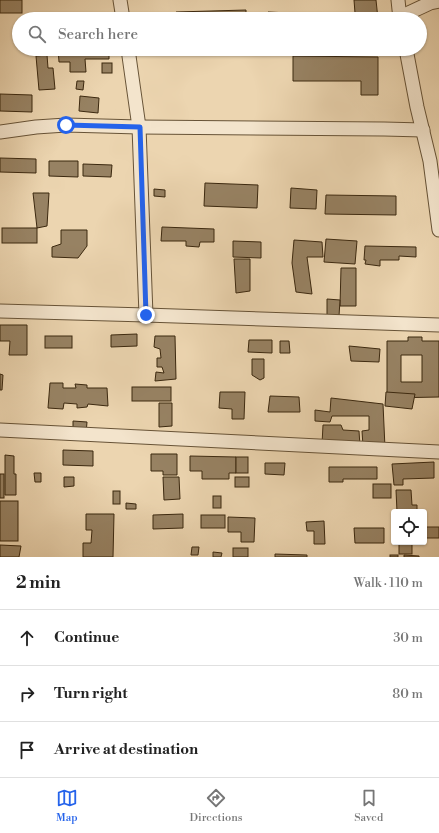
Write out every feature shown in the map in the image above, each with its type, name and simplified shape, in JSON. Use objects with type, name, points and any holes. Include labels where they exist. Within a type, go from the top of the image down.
[{"type":"street","points":[[120,0],[122,12]]},
{"type":"street","points":[[398,0],[399,12]]},
{"type":"street","points":[[412,12],[430,3],[439,1]]},
{"type":"street","points":[[129,56],[140,127],[146,315]]},
{"type":"street","points":[[407,56],[423,130],[435,160],[439,230]]},
{"type":"street","points":[[0,132],[66,125],[140,127],[376,128],[423,130]]},
{"type":"street","points":[[0,311],[439,325]]},
{"type":"street","points":[[0,430],[439,452]]},
{"type":"building","points":[[0,0],[22,0],[22,12],[0,13]]},
{"type":"building","points":[[354,0],[376,0],[377,12],[355,12]]},
{"type":"building","points":[[246,10],[246,12],[176,12]]},
{"type":"building","points":[[36,56],[47,56],[48,68],[53,68],[55,89],[39,90]]},
{"type":"building","points":[[59,56],[109,56],[109,59],[85,59],[86,72],[70,72],[70,62],[59,62]]},
{"type":"building","points":[[293,56],[378,57],[378,95],[361,95],[361,81],[293,81]]},
{"type":"building","points":[[102,63],[112,63],[112,73],[102,73]]},
{"type":"building","points":[[77,81],[84,81],[83,90],[76,89]]},
{"type":"building","points":[[0,94],[32,95],[32,112],[0,111]]},
{"type":"building","points":[[80,96],[99,98],[98,113],[79,111]]},
{"type":"building","points":[[0,158],[36,159],[36,173],[0,172]]},
{"type":"building","points":[[49,161],[78,161],[78,177],[49,176]]},
{"type":"building","points":[[83,164],[112,165],[111,177],[83,176]]},
{"type":"building","points":[[205,183],[258,185],[257,208],[204,206]]},
{"type":"building","points":[[291,188],[317,190],[316,209],[290,208]]},
{"type":"building","points":[[154,189],[165,190],[165,197],[154,196]]},
{"type":"building","points":[[33,193],[49,193],[47,226],[37,228]]},
{"type":"building","points":[[326,195],[396,196],[396,215],[325,214]]},
{"type":"building","points":[[162,227],[214,229],[214,242],[200,242],[199,247],[186,246],[186,241],[161,241]]},
{"type":"building","points":[[2,228],[37,228],[37,243],[2,243]]},
{"type":"building","points":[[61,230],[87,230],[87,246],[78,258],[52,257],[52,247],[61,244]]},
{"type":"building","points":[[326,239],[357,241],[355,264],[324,262]]},
{"type":"building","points":[[294,240],[322,242],[323,257],[307,257],[312,294],[296,292],[292,263]]},
{"type":"building","points":[[233,241],[261,242],[261,258],[233,257]]},
{"type":"building","points":[[365,246],[416,247],[416,257],[399,256],[399,260],[380,260],[380,266],[365,264]]},
{"type":"building","points":[[234,259],[250,259],[250,291],[236,293]]},
{"type":"building","points":[[341,268],[356,268],[356,306],[340,306]]},
{"type":"building","points":[[327,299],[340,300],[339,316],[327,315]]},
{"type":"building","points":[[0,325],[27,325],[27,355],[9,355],[10,341],[0,341]]},
{"type":"building","points":[[137,334],[137,346],[111,347],[111,335]]},
{"type":"building","points":[[45,336],[72,336],[72,348],[45,348]]},
{"type":"building","points":[[155,336],[175,336],[176,379],[155,381],[156,372],[164,373],[162,367],[157,367],[157,358],[161,358],[160,349],[154,347]]},
{"type":"building","points":[[408,337],[422,337],[422,341],[439,341],[439,397],[387,398],[387,341],[408,341]],"holes":[[[401,355],[422,355],[422,382],[401,382]]]},
{"type":"building","points":[[249,340],[272,340],[272,353],[248,352]]},
{"type":"building","points":[[280,341],[289,341],[290,353],[280,353]]},
{"type":"building","points":[[349,346],[380,349],[379,362],[351,361]]},
{"type":"building","points":[[252,359],[264,359],[264,378],[260,380],[252,375]]},
{"type":"building","points":[[0,374],[3,375],[2,390],[0,390]]},
{"type":"building","points":[[50,383],[63,383],[63,388],[76,388],[75,384],[87,385],[87,388],[107,388],[108,406],[88,404],[87,407],[77,408],[77,404],[64,403],[63,409],[48,408]]},
{"type":"building","points":[[132,387],[171,387],[171,401],[132,401]]},
{"type":"building","points":[[220,392],[245,392],[244,419],[232,419],[232,409],[219,408]]},
{"type":"building","points":[[386,392],[415,394],[412,409],[385,406]]},
{"type":"building","points":[[270,396],[299,397],[300,412],[268,412]]},
{"type":"building","points":[[331,398],[383,404],[385,448],[363,446],[362,431],[369,430],[369,416],[332,416],[330,422],[315,421],[315,410],[330,412]]},
{"type":"building","points":[[159,403],[172,403],[172,426],[159,427]]},
{"type":"building","points":[[73,421],[87,422],[86,434],[73,433]]},
{"type":"building","points":[[323,425],[341,425],[343,430],[359,431],[360,446],[322,444]]},
{"type":"building","points":[[63,450],[93,451],[93,466],[63,465]]},
{"type":"building","points":[[151,454],[177,454],[177,475],[163,475],[163,471],[151,471]]},
{"type":"building","points":[[5,455],[14,456],[16,495],[5,495]]},
{"type":"building","points":[[190,456],[236,457],[236,473],[229,473],[229,479],[202,479],[202,471],[190,471]]},
{"type":"building","points":[[236,457],[248,457],[248,473],[236,473]]},
{"type":"building","points":[[434,462],[434,478],[403,479],[403,485],[394,485],[392,464]]},
{"type":"building","points":[[265,463],[285,463],[284,475],[265,474]]},
{"type":"building","points":[[329,467],[377,467],[377,479],[343,479],[343,482],[329,482]]},
{"type":"building","points":[[34,473],[41,473],[41,482],[35,482]]},
{"type":"building","points":[[0,474],[4,474],[4,498],[0,498]]},
{"type":"building","points":[[64,477],[74,477],[74,486],[64,487]]},
{"type":"building","points":[[163,477],[179,477],[180,499],[164,500]]},
{"type":"building","points":[[235,477],[249,477],[249,487],[235,487]]},
{"type":"building","points":[[373,484],[391,484],[391,498],[373,498]]},
{"type":"building","points":[[396,490],[411,490],[412,505],[417,505],[417,509],[397,509]]},
{"type":"building","points":[[113,491],[120,491],[120,504],[113,504]]},
{"type":"building","points":[[213,496],[221,496],[221,508],[213,508]]},
{"type":"building","points":[[0,501],[18,501],[18,541],[0,541]]},
{"type":"building","points":[[126,503],[136,504],[136,509],[126,509]]},
{"type":"building","points":[[86,514],[114,514],[113,557],[83,557],[83,543],[91,543],[92,530],[86,530]]},
{"type":"building","points":[[183,514],[183,528],[153,529],[153,515]]},
{"type":"building","points":[[201,515],[225,515],[225,528],[201,528]]},
{"type":"building","points":[[228,517],[255,518],[254,542],[241,542],[241,532],[228,532]]},
{"type":"building","points":[[324,521],[325,544],[314,544],[314,531],[307,531],[306,522]]},
{"type":"building","points":[[427,527],[439,527],[439,538],[427,538]]},
{"type":"building","points":[[354,528],[384,528],[384,543],[355,543]]},
{"type":"building","points":[[0,545],[21,546],[19,557],[0,557]]},
{"type":"building","points":[[399,545],[412,545],[412,554],[399,554]]},
{"type":"building","points":[[192,547],[199,547],[198,555],[191,555]]},
{"type":"building","points":[[233,548],[248,548],[248,557],[233,557]]},
{"type":"building","points":[[213,552],[222,553],[221,557],[213,557]]},
{"type":"building","points":[[275,554],[307,555],[307,557],[275,557]]},
{"type":"building","points":[[390,555],[398,555],[398,557],[390,557]]},
{"type":"building","points":[[404,555],[419,556],[419,557],[404,557]]},
{"type":"route","points":[[66,125],[140,127],[146,315]]}]
